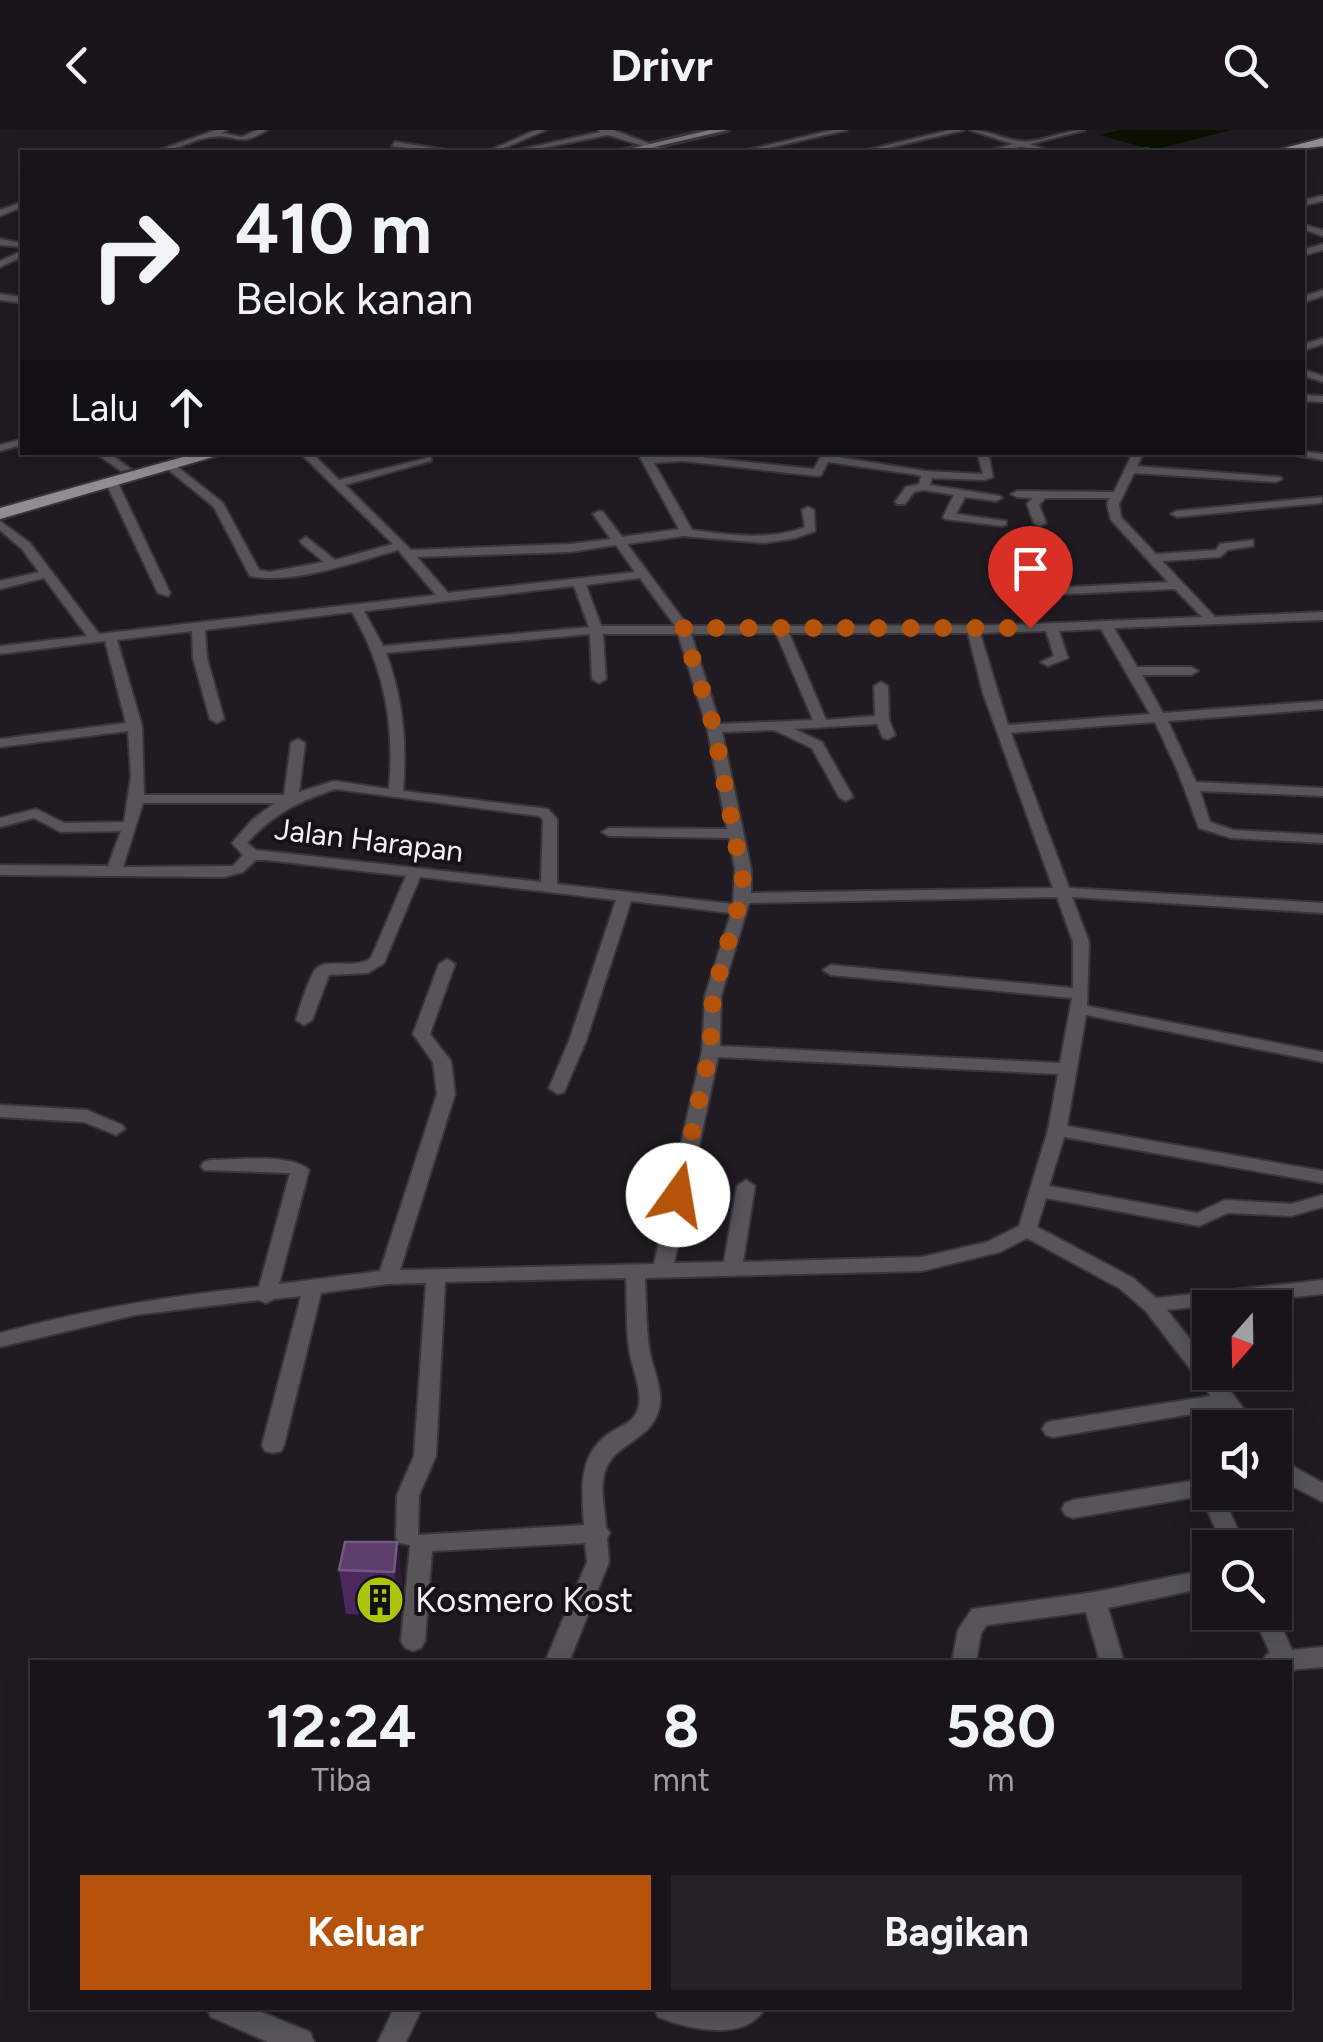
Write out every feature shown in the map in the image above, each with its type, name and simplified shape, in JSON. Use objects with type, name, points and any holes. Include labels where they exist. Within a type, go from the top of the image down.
[{"type":"main road","points":[[1297,150],[1323,145]]},
{"type":"main road","points":[[0,514],[175,459],[213,455]]},
{"type":"main road","points":[[0,503],[118,476]]},
{"type":"street","points":[[164,150],[222,130]]},
{"type":"street","points":[[211,134],[243,139],[263,130]]},
{"type":"street","points":[[495,150],[542,130]]},
{"type":"street","points":[[630,139],[651,130]]},
{"type":"street","points":[[631,150],[723,130]]},
{"type":"street","points":[[752,150],[843,130]]},
{"type":"street","points":[[872,150],[960,130]]},
{"type":"street","points":[[974,130],[1042,150]]},
{"type":"street","points":[[997,150],[1081,130]]},
{"type":"street","points":[[522,150],[606,131],[662,150]]},
{"type":"street","points":[[395,144],[434,150]]},
{"type":"street","points":[[101,455],[118,476],[164,593]]},
{"type":"street","points":[[307,455],[405,550],[443,595]]},
{"type":"street","points":[[644,456],[714,458],[817,473],[828,456],[926,474],[985,477],[989,475],[983,455]]},
{"type":"street","points":[[1138,455],[1112,504],[1115,518],[1213,622]]},
{"type":"street","points":[[644,456],[677,506],[686,528],[683,532]]},
{"type":"street","points":[[175,459],[219,505],[254,573],[269,576],[405,550],[618,542],[683,532],[746,540],[788,537],[811,529],[808,510]]},
{"type":"street","points":[[339,483],[426,459]]},
{"type":"street","points":[[1131,468],[1276,479]]},
{"type":"street","points":[[924,487],[926,474]]},
{"type":"street","points":[[902,502],[910,489],[924,487],[996,498]]},
{"type":"street","points":[[961,493],[949,518],[1002,523]]},
{"type":"street","points":[[1017,494],[1117,494]]},
{"type":"street","points":[[1040,497],[1033,504],[1040,523]]},
{"type":"street","points":[[1177,514],[1323,499]]},
{"type":"street","points":[[599,514],[683,628],[714,728],[743,869],[740,904],[713,996],[710,1051],[663,1267]]},
{"type":"street","points":[[0,524],[103,638],[136,726],[137,799],[114,871]]},
{"type":"street","points":[[306,541],[334,564]]},
{"type":"street","points":[[1153,558],[1214,554],[1224,547],[1249,543]]},
{"type":"street","points":[[0,585],[49,574]]},
{"type":"street","points":[[0,650],[645,574]]},
{"type":"street","points":[[578,580],[596,630],[599,679]]},
{"type":"street","points":[[1069,591],[1175,585]]},
{"type":"street","points":[[355,606],[378,650],[400,713],[396,794]]},
{"type":"street","points":[[378,650],[596,630],[780,626],[1051,628],[1323,616]]},
{"type":"street","points":[[198,626],[200,658],[216,719]]},
{"type":"street","points":[[780,626],[821,724]]},
{"type":"street","points":[[1106,626],[1161,715],[1208,829],[1323,839]]},
{"type":"street","points":[[1048,662],[1061,658],[1051,628]]},
{"type":"street","points":[[0,1340],[86,1317],[160,1305],[312,1291],[388,1276],[922,1264],[993,1247],[1027,1230],[1058,1130],[1080,1002],[1081,942],[1005,729],[974,629]]},
{"type":"street","points":[[1133,671],[1191,671]]},
{"type":"street","points":[[714,728],[821,724],[885,728],[881,686]]},
{"type":"street","points":[[1005,729],[1323,705]]},
{"type":"street","points":[[0,743],[136,726]]},
{"type":"street","points":[[775,726],[817,745],[846,797]]},
{"type":"street","points":[[252,855],[244,850],[242,838],[291,799],[298,743]]},
{"type":"street","points":[[137,799],[291,799],[334,785],[543,812],[550,820],[549,887]]},
{"type":"street","points":[[1192,786],[1323,792]]},
{"type":"street","points":[[0,823],[36,813],[61,828],[128,826]]},
{"type":"street","points":[[609,832],[736,834]]},
{"type":"street","name":"Jalan Harapan","points":[[0,870],[224,872],[238,869],[252,855],[625,896],[740,904],[1065,892],[1323,908]]},
{"type":"street","points":[[304,1020],[323,970],[368,968],[378,960],[414,874]]},
{"type":"street","points":[[558,1088],[596,996],[605,945],[625,896]]},
{"type":"street","points":[[388,1276],[446,1094],[442,1062],[421,1034],[447,964]]},
{"type":"street","points":[[830,970],[1080,1002],[1323,1056]]},
{"type":"street","points":[[710,1051],[1068,1069]]},
{"type":"street","points":[[0,1111],[87,1116],[116,1129]]},
{"type":"street","points":[[1058,1130],[1323,1178]]},
{"type":"street","points":[[210,1166],[291,1166],[300,1170],[266,1296]]},
{"type":"street","points":[[733,1266],[746,1186]]},
{"type":"street","points":[[1041,1192],[1199,1220],[1226,1206],[1291,1210],[1323,1201]]},
{"type":"street","points":[[1027,1230],[1076,1253],[1152,1304],[1234,1410]]},
{"type":"street","points":[[558,1660],[598,1562],[599,1533],[592,1480],[599,1458],[615,1440],[638,1428],[648,1414],[639,1350],[635,1269]]},
{"type":"street","points":[[407,1537],[408,1494],[425,1456],[436,1276]]},
{"type":"street","points":[[1152,1304],[1323,1286]]},
{"type":"street","points":[[273,1445],[312,1291]]},
{"type":"street","points":[[1053,1429],[1226,1400]]},
{"type":"street","points":[[1292,1476],[1323,1492]]},
{"type":"street","points":[[1074,1509],[1192,1492]]},
{"type":"street","points":[[413,1641],[420,1543],[599,1533]]},
{"type":"street","points":[[964,1660],[970,1630],[980,1616],[1095,1601],[1192,1582]]},
{"type":"street","points":[[1095,1601],[1111,1660]]},
{"type":"street","points":[[1269,1630],[1279,1660]]},
{"type":"street","points":[[1288,1660],[1323,1656]]},
{"type":"street","points":[[226,2010],[300,2042]]},
{"type":"street","points":[[392,2042],[407,2010]]},
{"type":"street","points":[[674,2010],[704,2020],[728,2020],[747,2010]]},
{"type":"shaded area","points":[[1119,130],[1231,130],[1153,150],[1099,135]]},
{"type":"building","points":[[345,1542],[397,1542],[394,1572],[339,1570]]},
{"type":"place","name":"Kosmero Kost","points":[[380,1600]]},
{"type":"route","points":[[678,1195],[710,1051],[713,996],[744,886],[714,728],[683,628],[1030,628]]}]
